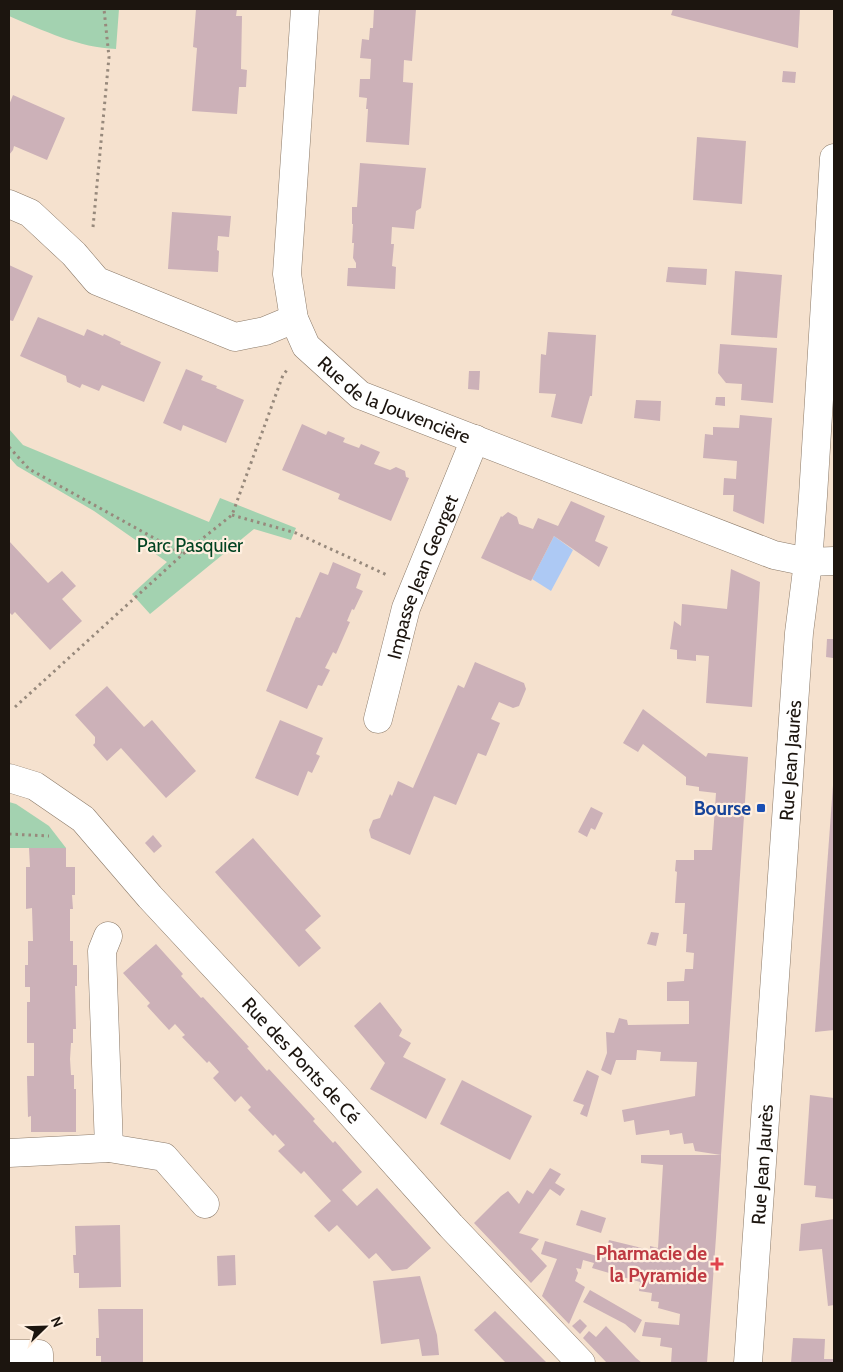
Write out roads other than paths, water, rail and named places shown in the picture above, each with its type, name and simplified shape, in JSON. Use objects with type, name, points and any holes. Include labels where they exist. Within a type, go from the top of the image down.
[{"type":"street","name":"Rue de la Jouvencière","points":[[305,9],[287,274],[294,319],[306,346],[360,395],[774,555],[821,562]]},
{"type":"street","name":"Rue Jean Jaurès","points":[[748,1363],[799,633],[821,562],[834,158]]},
{"type":"street","points":[[9,204],[30,213],[74,254],[97,281],[235,337],[265,331],[294,319]]},
{"type":"street","name":"Impasse Jean Georget","points":[[378,720],[406,608],[475,439]]},
{"type":"street","name":"Rue des Ponts de Cé","points":[[9,778],[35,786],[83,819],[150,896],[335,1096],[451,1226],[581,1363]]},
{"type":"street","points":[[108,936],[102,951],[109,1148]]},
{"type":"street","points":[[9,1153],[109,1148],[164,1157],[206,1204]]},
{"type":"street","points":[[9,1354],[39,1354],[39,1363]]},
{"type":"water","points":[[554,536],[573,550],[551,591],[532,579]]},
{"type":"place","name":"Bourse","points":[[761,808]]},
{"type":"place","name":"Pharmacie de la Pyramide","points":[[717,1264]]},
{"type":"park label","name":"Parc Pasquier","points":[[190,545]]}]
